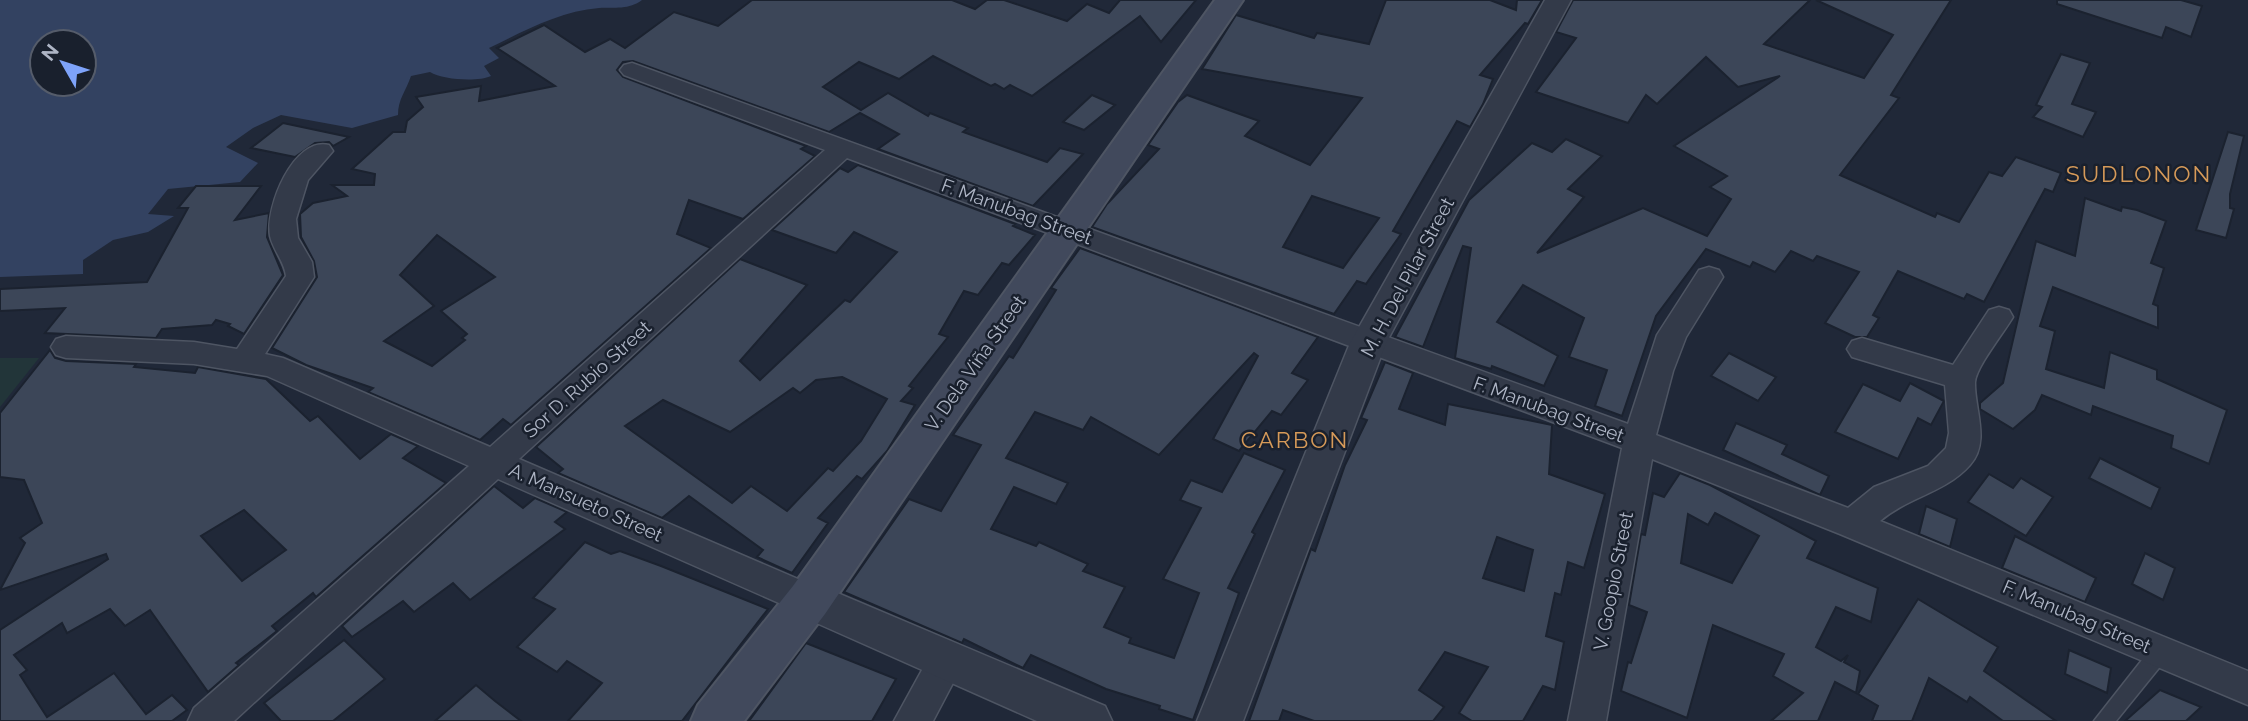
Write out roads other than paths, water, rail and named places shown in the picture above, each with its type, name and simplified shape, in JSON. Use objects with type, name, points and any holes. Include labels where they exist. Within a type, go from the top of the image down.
[{"type":"main road","name":"V. Dela Viña Street","points":[[715,721],[808,600],[1229,0]]},
{"type":"street","name":"M. H. Del Pilar Street","points":[[1220,721],[1368,344],[1558,0]]},
{"type":"street","name":"F. Manubag Street","points":[[632,70],[1288,310],[1368,344],[1639,441],[1853,524],[2248,688]]},
{"type":"street","name":"Sor D. Rubio Street","points":[[207,721],[842,149]]},
{"type":"street","points":[[245,361],[300,277],[299,262],[284,238],[283,219],[296,177],[320,151]]},
{"type":"street","name":"V. Goopio Street","points":[[1587,721],[1639,441],[1658,370],[1672,335],[1709,277]]},
{"type":"street","points":[[1853,524],[1886,496],[1939,475],[1961,454],[1965,433],[1960,378],[1999,317]]},
{"type":"street","name":"A. Mansueto Street","points":[[66,347],[194,354],[272,366],[946,662],[1089,721]]},
{"type":"street","points":[[1862,349],[1960,378]]},
{"type":"street","points":[[913,721],[946,662]]},
{"type":"lane","points":[[2104,721],[2160,652]]},
{"type":"water","points":[[0,0],[642,0],[627,7],[599,8],[556,17],[489,48],[499,58],[484,66],[491,76],[485,78],[461,79],[430,72],[411,76],[398,115],[352,128],[281,115],[253,128],[226,147],[258,163],[240,182],[168,189],[148,214],[174,216],[148,232],[113,240],[83,260],[83,274],[0,277]]},
{"type":"district","name":"SUDLONON","points":[[2139,174]]},
{"type":"district","name":"CARBON","points":[[1295,440]]}]
